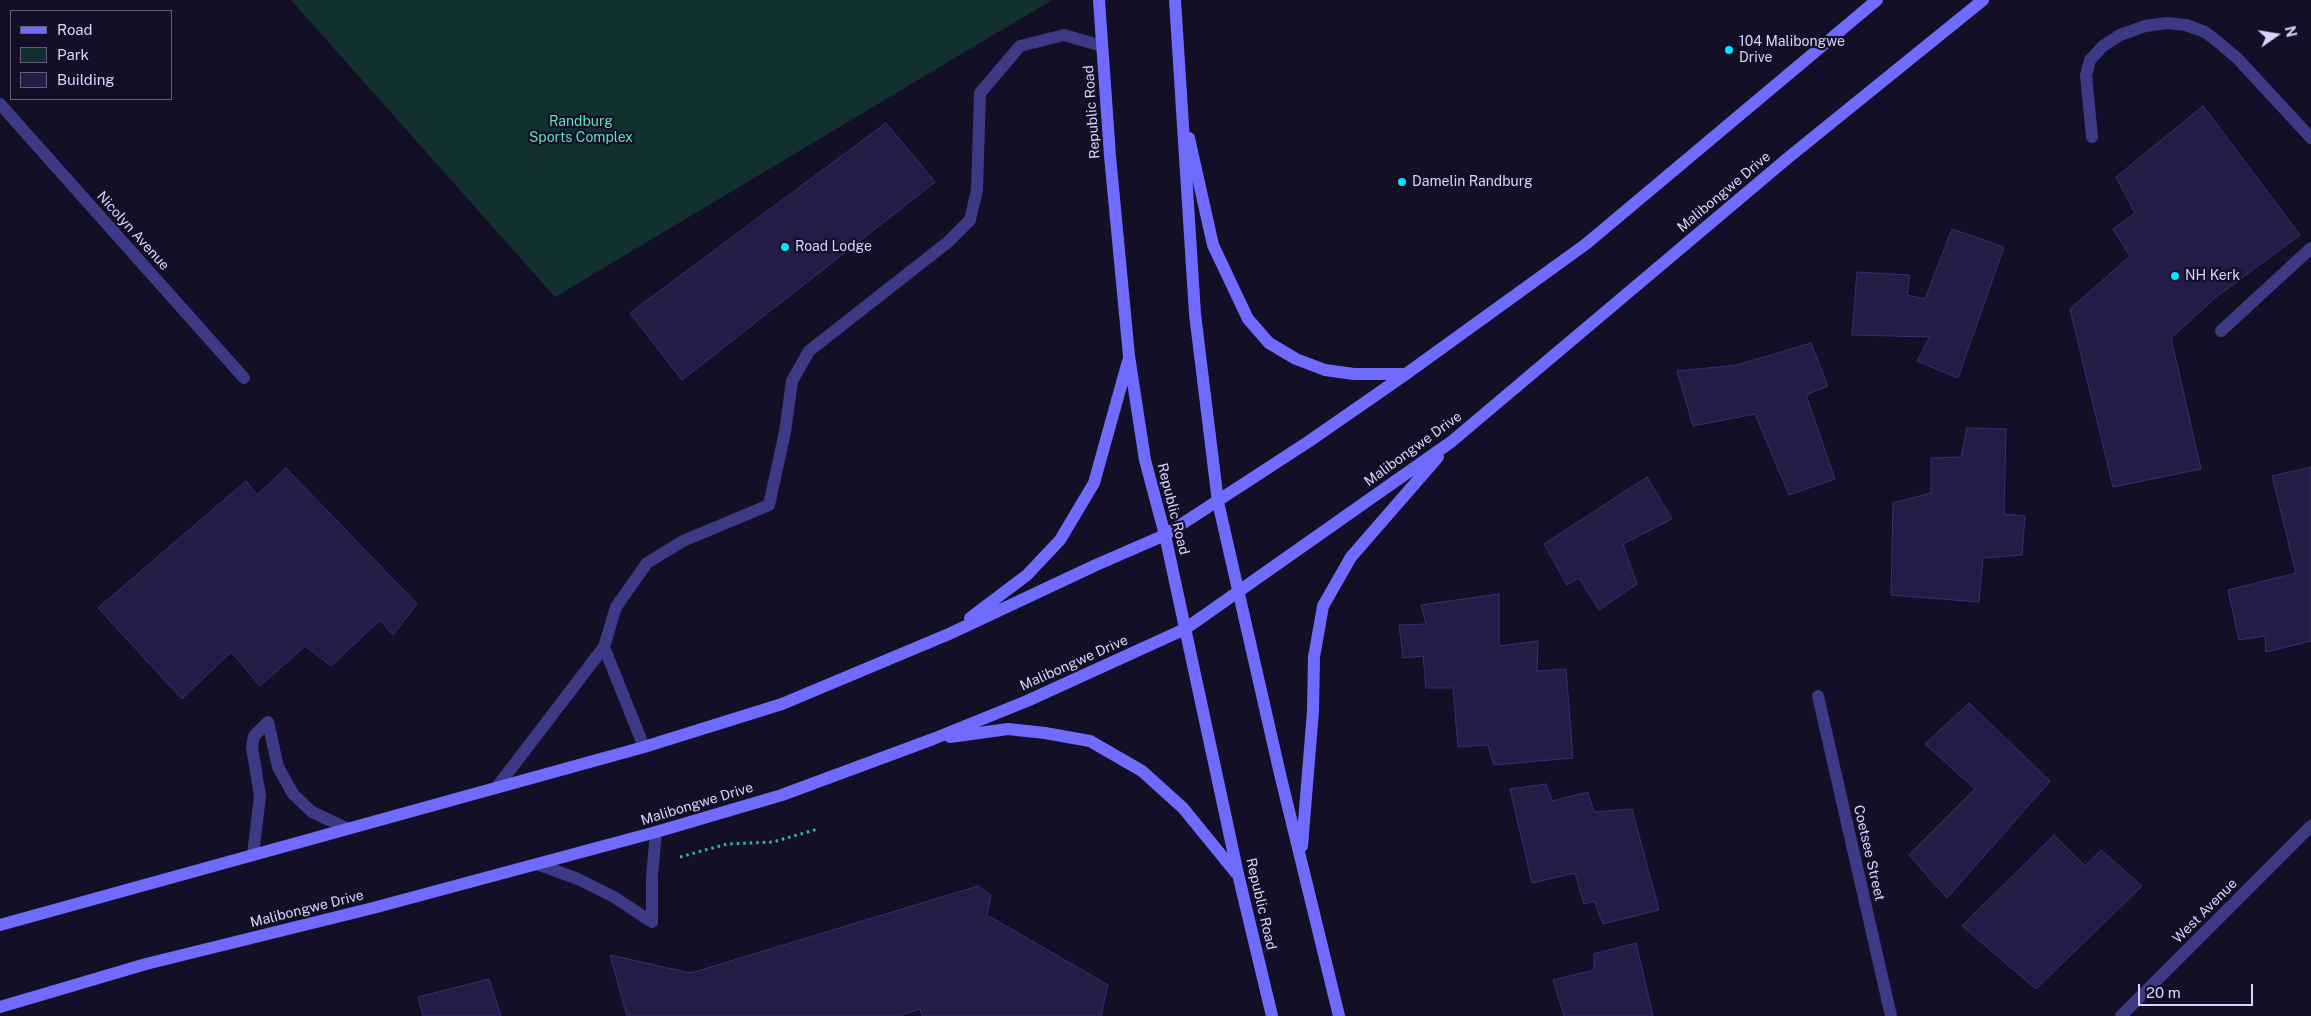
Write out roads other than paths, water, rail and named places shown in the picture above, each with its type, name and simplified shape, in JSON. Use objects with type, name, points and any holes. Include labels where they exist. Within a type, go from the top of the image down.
[{"type":"main road","name":"Republic Road","points":[[1099,0],[1130,356],[1145,460],[1165,535],[1238,874],[1272,1016]]},
{"type":"main road","points":[[1175,0],[1195,314],[1218,502],[1280,774],[1339,1016]]},
{"type":"main road","points":[[0,925],[346,828],[644,748],[782,704],[949,634],[1165,535],[1218,502],[1406,374],[1586,244],[1877,0]]},
{"type":"main road","name":"Malibongwe Drive","points":[[0,1007],[146,964],[373,908],[656,832],[782,795],[933,739],[1027,701],[1184,629],[1451,442],[1789,157],[1983,0]]},
{"type":"main road","points":[[1180,99],[1213,245],[1248,319],[1269,343],[1296,359],[1324,370],[1354,374],[1406,374]]},
{"type":"main road","points":[[949,634],[1027,575],[1060,540],[1094,483],[1130,356]]},
{"type":"main road","points":[[1301,856],[1313,711],[1314,658],[1323,606],[1351,557],[1451,442]]},
{"type":"main road","points":[[933,739],[1008,729],[1090,741],[1142,771],[1176,802],[1238,874]]},
{"type":"street","points":[[2092,137],[2086,75],[2090,60],[2103,46],[2120,35],[2145,26],[2167,23],[2186,25],[2205,32],[2218,42],[2236,58],[2311,138]]},
{"type":"street","points":[[497,787],[604,647],[616,607],[647,563],[683,541],[769,505],[785,432],[792,382],[809,351],[948,242],[970,220],[977,190],[980,93],[1020,46],[1064,35],[1102,46]]},
{"type":"street","name":"Nicolyn Avenue","points":[[0,104],[244,378]]},
{"type":"street","points":[[2221,331],[2311,248]]},
{"type":"street","points":[[604,647],[644,748]]},
{"type":"street","name":"Coetsee Street","points":[[1818,696],[1891,1016]]},
{"type":"street","points":[[253,855],[260,796],[252,746],[254,736],[268,722],[278,767],[292,794],[312,812],[346,828]]},
{"type":"street","name":"West Avenue","points":[[2120,1016],[2311,826]]},
{"type":"street","points":[[537,864],[578,878],[607,893],[652,922],[653,865],[656,832]]},
{"type":"place","name":"104 Malibongwe Drive","points":[[1729,50]]},
{"type":"place","name":"Damelin Randburg","points":[[1402,182]]},
{"type":"place","name":"Road Lodge","points":[[785,247]]},
{"type":"place","name":"NH Kerk","points":[[2175,276]]},
{"type":"park label","name":"Randburg Sports Complex","points":[[581,130]]}]
